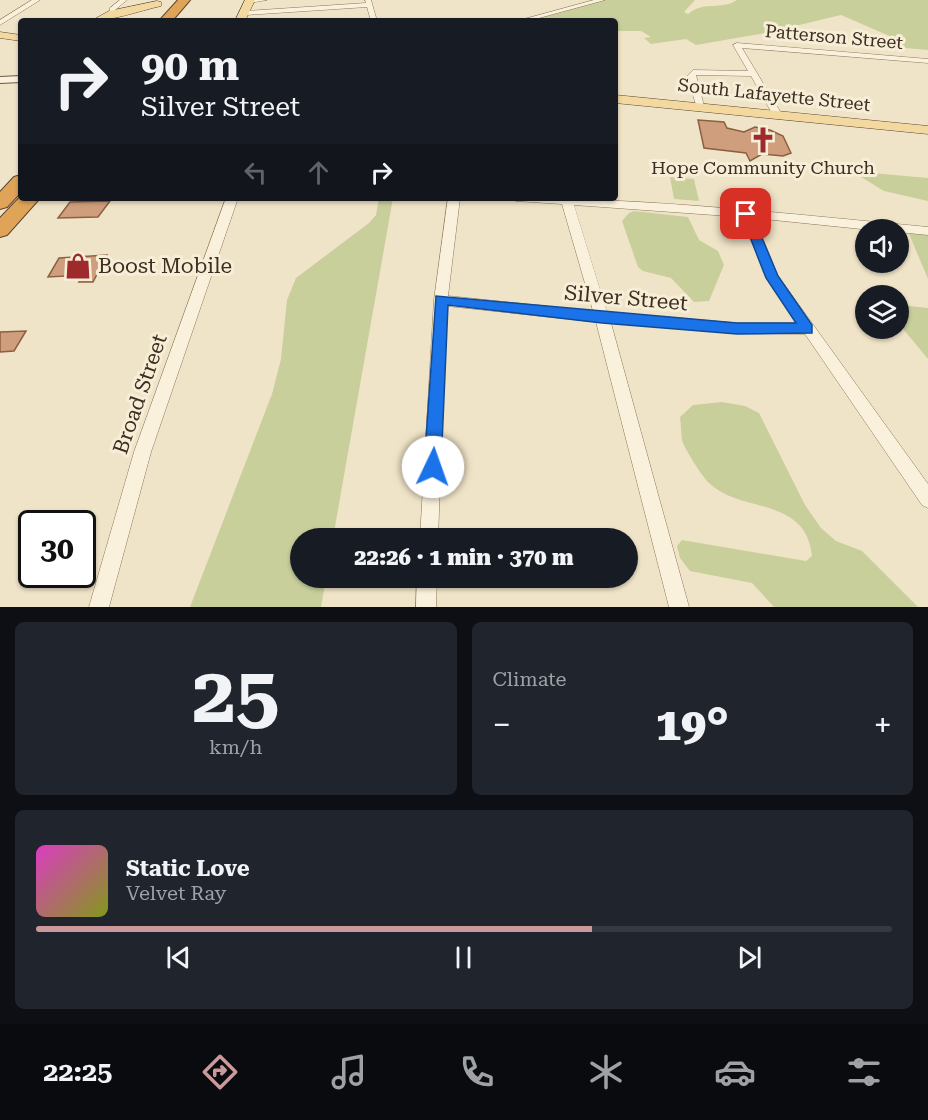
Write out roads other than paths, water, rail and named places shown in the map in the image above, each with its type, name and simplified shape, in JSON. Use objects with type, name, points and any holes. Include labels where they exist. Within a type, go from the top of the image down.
[{"type":"highway","points":[[157,4],[183,3]]},
{"type":"highway","points":[[168,18],[183,3]]},
{"type":"highway","points":[[182,18],[183,3]]},
{"type":"highway","points":[[0,203],[18,184]]},
{"type":"highway","points":[[0,230],[27,201]]},
{"type":"main road","points":[[243,17],[250,1]]},
{"type":"main road","points":[[102,18],[111,13],[157,4]]},
{"type":"main road","points":[[0,35],[18,38]]},
{"type":"main road","name":"South Lafayette Street","points":[[618,99],[776,113],[928,130]]},
{"type":"street","points":[[0,22],[37,0]]},
{"type":"street","points":[[111,13],[112,9],[124,0]]},
{"type":"street","points":[[250,1],[264,0]]},
{"type":"street","points":[[532,18],[602,0]]},
{"type":"street","points":[[243,17],[369,2],[373,18]]},
{"type":"street","name":"Patterson Street","points":[[753,74],[737,45],[928,61]]},
{"type":"street","points":[[700,106],[691,76],[693,72],[753,74],[776,113]]},
{"type":"street","points":[[0,80],[18,79]]},
{"type":"street","name":"Broad Street","points":[[99,607],[119,522],[159,398],[231,201]]},
{"type":"street","points":[[430,528],[441,300],[454,201]]},
{"type":"street","points":[[566,201],[602,317],[679,607]]},
{"type":"street","points":[[581,201],[928,231]]},
{"type":"street","points":[[746,214],[772,278],[928,500]]},
{"type":"street","name":"Silver Street","points":[[441,300],[602,317],[763,330],[807,329]]},
{"type":"street","points":[[426,607],[427,588]]},
{"type":"place","name":"Hope Community Church","points":[[763,140]]},
{"type":"place","name":"Boost Mobile","points":[[78,266]]}]
